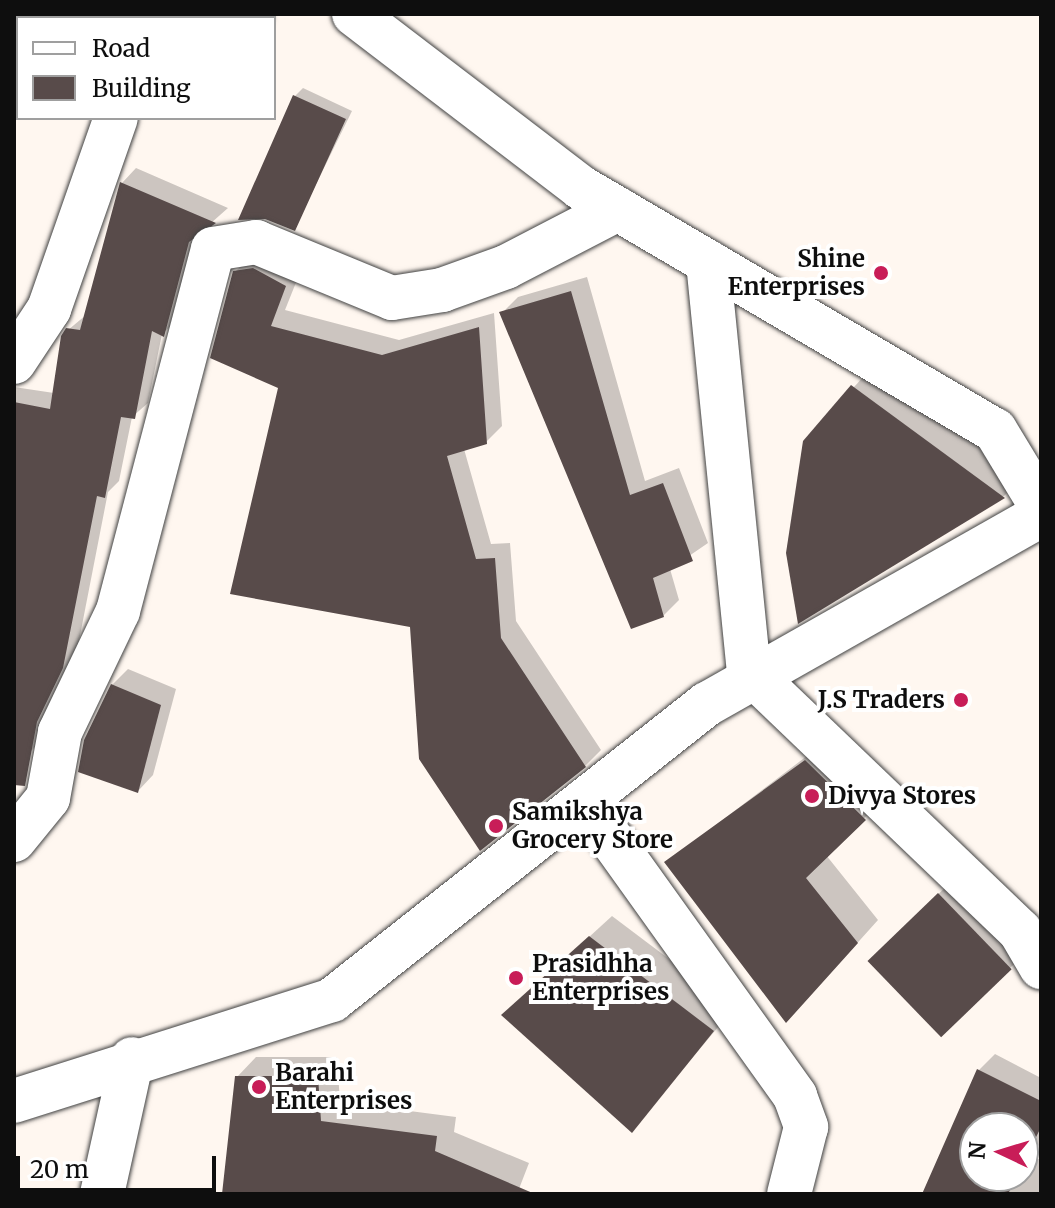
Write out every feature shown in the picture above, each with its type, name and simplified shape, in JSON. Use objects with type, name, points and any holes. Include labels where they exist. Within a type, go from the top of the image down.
[{"type":"street","points":[[354,14],[618,209],[995,430],[1041,439]]},
{"type":"street","points":[[14,362],[49,309],[115,120]]},
{"type":"street","points":[[14,840],[48,798],[60,732],[118,611],[213,249],[256,242],[392,298],[442,290],[506,267],[618,209]]},
{"type":"street","points":[[708,262],[752,678],[1020,931],[1041,967]]},
{"type":"street","points":[[995,430],[1041,506]]},
{"type":"street","points":[[14,1101],[132,1059],[332,1000],[584,801],[752,678],[1041,515]]},
{"type":"street","points":[[584,801],[795,1096],[806,1127],[789,1194]]},
{"type":"street","points":[[102,1194],[132,1059]]},
{"type":"building","points":[[293,95],[346,119],[295,231],[265,219],[238,220]]},
{"type":"building","points":[[120,182],[216,223],[189,242],[164,337],[152,331],[135,419],[121,417],[105,498],[97,496],[63,668],[37,722],[25,786],[14,785],[14,402],[50,409],[61,336],[66,328],[80,330]]},
{"type":"building","points":[[253,268],[286,286],[271,326],[382,355],[479,327],[487,444],[447,456],[476,559],[495,558],[501,638],[586,767],[480,851],[419,759],[410,627],[230,594],[278,388],[210,358],[233,271]]},
{"type":"building","points":[[571,291],[630,495],[663,483],[693,561],[653,578],[664,617],[631,629],[499,312]]},
{"type":"building","points":[[851,385],[1005,498],[798,624],[786,553],[803,441]]},
{"type":"building","points":[[111,684],[161,705],[138,793],[78,772],[84,740]]},
{"type":"building","points":[[805,760],[866,820],[806,878],[858,943],[786,1023],[664,862]]},
{"type":"building","points":[[938,893],[1012,969],[941,1037],[868,961]]},
{"type":"building","points":[[589,936],[714,1031],[632,1133],[501,1015]]},
{"type":"building","points":[[977,1069],[1041,1101],[1039,1131],[1039,1112],[959,1112],[959,1192],[1008,1194],[922,1194]]},
{"type":"building","points":[[235,1076],[318,1076],[321,1121],[437,1136],[435,1151],[535,1194],[222,1194]]},
{"type":"place","name":"Shine Enterprises","points":[[881,273]]},
{"type":"place","name":"J.S Traders","points":[[961,700]]},
{"type":"place","name":"Divya Stores","points":[[812,796]]},
{"type":"place","name":"Samikshya Grocery Store","points":[[496,826]]},
{"type":"place","name":"Prasidhha Enterprises","points":[[516,978]]},
{"type":"place","name":"Barahi Enterprises","points":[[259,1087]]}]
